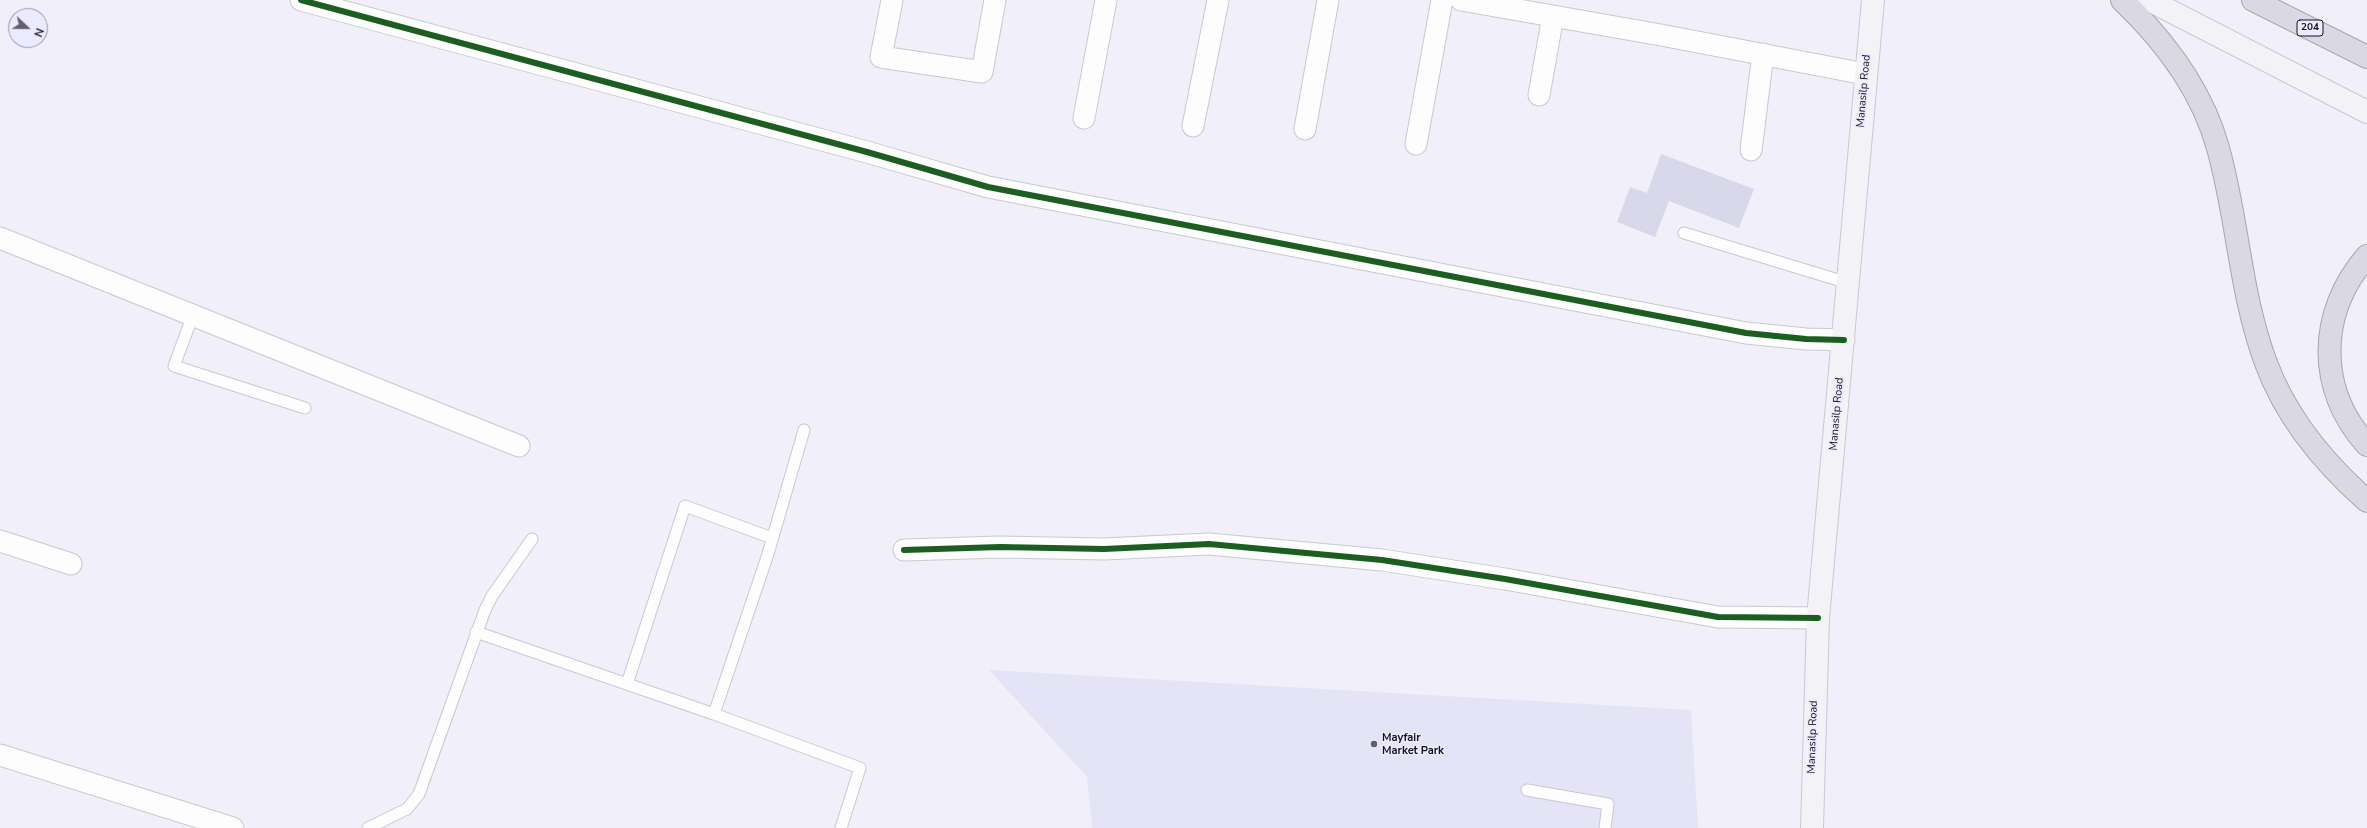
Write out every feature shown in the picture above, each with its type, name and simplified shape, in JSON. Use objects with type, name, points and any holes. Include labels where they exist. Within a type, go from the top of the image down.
[{"type":"highway","points":[[2122,0],[2167,48],[2194,89],[2211,126],[2224,170],[2252,314],[2266,362],[2276,386],[2289,410],[2322,455],[2341,477],[2367,501]]},
{"type":"highway","name":"204","points":[[2253,0],[2367,57]]},
{"type":"highway","points":[[2367,256],[2346,285],[2337,307],[2331,326],[2330,350],[2330,371],[2335,392],[2356,433],[2367,445]]},
{"type":"street","points":[[301,0],[867,152],[988,187],[1746,333],[1806,339],[1844,340]]},
{"type":"street","points":[[892,0],[881,57],[982,72],[995,0]]},
{"type":"street","points":[[1084,118],[1106,0]]},
{"type":"street","points":[[1193,126],[1218,0]]},
{"type":"street","points":[[1305,129],[1328,0]]},
{"type":"street","points":[[1416,144],[1442,0]]},
{"type":"street","points":[[1460,0],[1764,54],[1865,74]]},
{"type":"street","name":"Manasilp Road","points":[[1812,828],[1818,618],[1844,340],[1865,74],[1873,0]]},
{"type":"street","points":[[2148,0],[2367,112]]},
{"type":"street","points":[[1539,95],[1553,16]]},
{"type":"street","points":[[1751,150],[1764,54]]},
{"type":"street","points":[[3,239],[519,446]]},
{"type":"street","points":[[0,541],[71,564]]},
{"type":"street","points":[[904,550],[1000,547],[1104,549],[1209,544],[1382,560],[1505,579],[1718,617],[1818,618]]},
{"type":"street","points":[[0,755],[233,828]]},
{"type":"lane","points":[[1684,233],[1848,283]]},
{"type":"lane","points":[[193,315],[174,366],[305,408]]},
{"type":"lane","points":[[714,714],[772,538],[804,430]]},
{"type":"lane","points":[[627,684],[685,506],[772,538]]},
{"type":"lane","points":[[372,827],[407,809],[419,794],[476,632],[492,596],[532,539]]},
{"type":"lane","points":[[476,632],[714,714],[860,768],[841,828]]},
{"type":"lane","points":[[1527,790],[1608,804],[1605,828]]},
{"type":"shaded area","name":"Mayfair Market Park","points":[[989,670],[1691,710],[1698,828],[1092,828],[1087,777]]},
{"type":"building","points":[[1661,154],[1754,189],[1739,228],[1669,201],[1655,237],[1617,222],[1630,187],[1647,193]]},
{"type":"cycle path","points":[[301,0],[867,152],[988,187],[1746,333],[1806,339],[1844,340]]},
{"type":"cycle path","points":[[904,550],[1000,547],[1104,549],[1209,544],[1382,560],[1505,579],[1718,617],[1818,618]]},
{"type":"place","name":"Mayfair Market Park","points":[[1374,744]]}]
